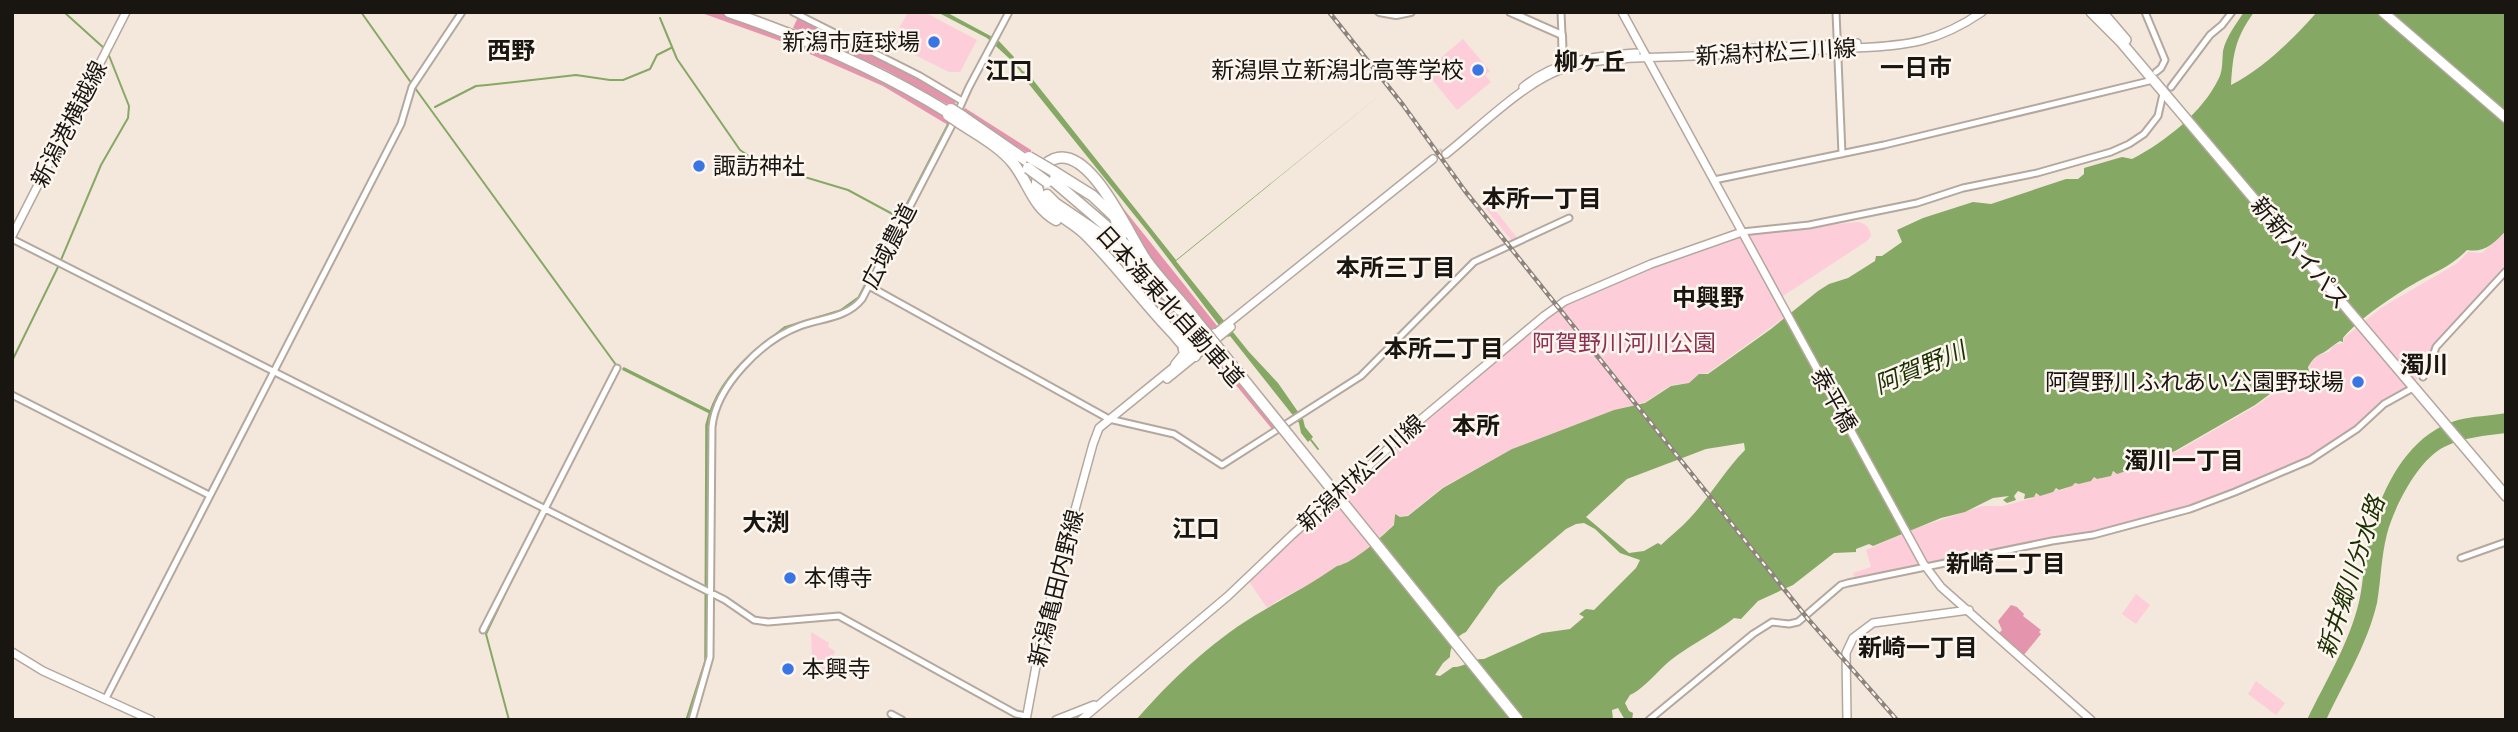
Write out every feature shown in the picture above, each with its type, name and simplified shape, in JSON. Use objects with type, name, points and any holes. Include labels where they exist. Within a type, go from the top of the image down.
[{"type":"highway","name":"日本海東北自動車道","points":[[729,12],[837,54],[948,112]]},
{"type":"highway","name":"日本海東北自動車道","points":[[743,12],[851,55],[962,120],[1049,177],[1120,240],[1194,318],[1214,333],[1512,720]]},
{"type":"highway","points":[[2084,12],[2121,42]]},
{"type":"highway","name":"新新バイパス","points":[[2091,12],[2174,102],[2482,463],[2506,496]]},
{"type":"highway","name":"新新バイパス","points":[[2100,12],[2174,102]]},
{"type":"highway","points":[[2383,12],[2506,118]]},
{"type":"highway","points":[[962,120],[1013,163],[1033,199],[1043,211],[1090,239]]},
{"type":"highway","points":[[1194,318],[1146,260],[1117,211],[1090,174],[1073,159],[1052,160],[1039,173],[1037,184],[1039,194],[1047,205],[1090,239],[1183,342],[1195,346],[1214,333]]},
{"type":"highway","points":[[1122,235],[1095,187],[1077,169],[1061,164],[1045,175],[1043,185],[1048,198],[1098,232],[1155,282]]},
{"type":"highway","name":"日本海東北自動車道","points":[[1049,177],[1155,282],[1214,333],[1518,720]]},
{"type":"highway","points":[[1049,177],[1093,196],[1113,215]]},
{"type":"highway","points":[[1126,260],[1132,282],[1193,354]]},
{"type":"highway","points":[[1176,365],[1185,352],[1183,342]]},
{"type":"highway","points":[[2482,463],[2506,488]]},
{"type":"highway","points":[[2482,463],[2506,502]]},
{"type":"main road","name":"新潟港横越線","points":[[12,238],[124,12]]},
{"type":"main road","points":[[1379,12],[1396,15],[1411,12]]},
{"type":"main road","points":[[1510,12],[1562,35],[1563,66]]},
{"type":"main road","name":"泰平橋","points":[[1622,12],[1925,565],[1941,587],[2091,720]]},
{"type":"main road","name":"新潟村松三川線","points":[[1837,47],[1921,37],[1952,26],[1975,12]]},
{"type":"main road","name":"新潟村松三川線","points":[[1646,55],[1908,44],[1930,40],[1982,12]]},
{"type":"main road","name":"新潟港横越線","points":[[12,228],[106,48]]},
{"type":"main road","points":[[1444,153],[1526,89],[1563,66],[1646,55]]},
{"type":"main road","name":"新潟亀田内野線","points":[[1026,718],[1044,623],[1088,457],[1100,428],[1193,354],[1214,333],[1239,317],[1434,161]]},
{"type":"main road","name":"新潟村松三川線","points":[[1081,720],[1228,596],[1406,433],[1544,316],[1565,301],[1651,264],[1743,234]]},
{"type":"main road","name":"新潟亀田内野線","points":[[1111,420],[1193,354]]},
{"type":"main road","points":[[1847,720],[1846,653],[1853,638],[1874,623],[1969,610]]},
{"type":"main road","points":[[12,652],[43,671],[151,720]]},
{"type":"main road","points":[[1056,720],[1101,702]]},
{"type":"street","points":[[106,698],[401,124],[412,87],[462,12]]},
{"type":"street","points":[[793,12],[920,76],[962,101]]},
{"type":"street","name":"広域農道","points":[[692,720],[709,663],[712,427],[718,402],[739,372],[776,337],[804,324],[848,312],[858,304],[951,127],[1007,12]]},
{"type":"street","points":[[1561,12],[1562,35]]},
{"type":"street","points":[[1836,12],[1842,154]]},
{"type":"street","points":[[2145,12],[2165,60],[2156,72]]},
{"type":"street","points":[[2171,87],[2232,12]]},
{"type":"street","points":[[1714,180],[1842,154],[2149,81]]},
{"type":"street","points":[[1743,234],[1809,225],[1917,203],[1963,188],[2038,173],[2111,152],[2144,134],[2158,116],[2163,94]]},
{"type":"street","points":[[869,286],[1111,420],[1174,435],[1191,443],[1222,465],[1361,376],[1475,262],[1569,218]]},
{"type":"street","points":[[12,238],[738,607],[754,620],[778,622],[839,616],[1026,718]]},
{"type":"street","points":[[2423,377],[2429,368],[2435,347],[2506,271]]},
{"type":"street","points":[[483,630],[617,368]]},
{"type":"street","points":[[1648,720],[1734,649],[1772,622],[1798,622],[1841,585],[1925,565],[2093,535],[2190,509],[2297,467],[2357,429],[2384,404],[2411,389]]},
{"type":"street","points":[[12,397],[208,496]]},
{"type":"street","points":[[2461,558],[2506,542]]},
{"type":"street","points":[[891,714],[902,720]]},
{"type":"green space","name":"新潟市庭球場","points":[[908,12],[924,12],[977,40],[960,72],[949,72],[891,43]]},
{"type":"green space","points":[[1463,39],[1490,71],[1485,75],[1491,82],[1457,110],[1425,71]]},
{"type":"green space","points":[[1487,200],[1518,239],[1513,242],[1482,204]]},
{"type":"green space","name":"阿賀野川河川公園","points":[[1858,222],[1868,228],[1871,236],[1867,241],[1780,298],[1789,314],[1708,373],[1699,374],[1689,383],[1671,385],[1645,402],[1614,410],[1514,448],[1443,487],[1408,515],[1400,517],[1394,514],[1394,524],[1359,555],[1267,608],[1248,580],[1370,466],[1565,302],[1639,270],[1746,233]]},
{"type":"green space","points":[[2506,232],[2506,264],[2443,336],[2433,349],[2423,372],[2408,390],[2301,463],[2295,462],[2289,468],[2188,508],[2118,527],[1855,579],[1853,573],[1871,567],[1866,550],[1914,529],[1982,506],[2003,506],[2033,498],[2035,494],[2040,496],[2055,489],[2065,489],[2075,483],[2086,483],[2094,477],[2098,479],[2110,476],[2112,472],[2123,472],[2176,452],[2256,406],[2296,377],[2298,383],[2313,373],[2309,366],[2317,355],[2329,352],[2334,345],[2343,343],[2344,338],[2381,308],[2456,264],[2468,252],[2482,253]]},
{"type":"green space","points":[[2136,594],[2150,605],[2136,624],[2122,614]]},
{"type":"green space","points":[[811,632],[829,643],[828,647],[835,651],[825,675],[815,669]]},
{"type":"green space","points":[[2256,681],[2285,703],[2276,715],[2248,694]]},
{"type":"shaded area","points":[[699,12],[721,12],[786,35],[903,89],[952,120],[948,125],[883,86],[787,44],[787,37],[780,41]]},
{"type":"shaded area","points":[[798,17],[937,87],[955,100],[956,109],[886,70],[793,28]]},
{"type":"shaded area","points":[[965,108],[1031,150],[1032,156],[962,112]]},
{"type":"shaded area","points":[[1060,155],[1083,158],[1218,327],[1209,332],[1168,282],[1081,162],[1044,163],[1038,158]]},
{"type":"shaded area","points":[[1127,259],[1203,340],[1188,343],[1162,307],[1136,281]]},
{"type":"shaded area","points":[[1213,352],[1274,427],[1272,429],[1212,356]]},
{"type":"shaded area","points":[[2011,605],[2017,607],[2023,616],[2041,630],[2041,634],[2023,656],[1998,634],[2002,630],[1998,621]]},
{"type":"water","points":[[937,12],[946,12],[998,40],[1014,57],[1012,61],[987,38]]},
{"type":"water","name":"阿賀野川","points":[[2244,12],[2254,12],[2236,47],[2231,85],[2277,53],[2317,12],[2506,12],[2506,231],[2489,246],[2479,250],[2467,250],[2449,265],[2408,287],[2377,308],[2349,331],[2343,342],[2340,341],[2314,359],[2308,367],[2312,373],[2298,382],[2296,375],[2255,405],[2175,451],[2117,474],[2113,471],[2111,476],[2097,479],[2094,477],[2091,481],[2075,483],[2059,490],[2056,488],[2053,492],[2040,496],[2036,493],[2034,497],[2024,499],[2025,494],[2018,491],[2014,496],[2016,500],[2007,503],[2003,500],[2009,496],[1993,498],[1965,512],[1941,518],[1873,546],[1869,544],[1856,549],[1856,552],[1834,553],[1793,585],[1758,601],[1741,619],[1734,618],[1670,661],[1630,695],[1625,703],[1633,713],[1632,720],[1625,720],[1618,708],[1612,710],[1613,720],[1136,720],[1206,650],[1254,616],[1359,555],[1394,525],[1395,514],[1400,517],[1408,516],[1443,488],[1512,449],[1614,410],[1645,403],[1671,386],[1689,383],[1699,374],[1708,374],[1818,291],[1848,278],[1875,261],[1876,256],[1882,256],[1902,242],[1897,230],[1923,218],[1973,202],[1991,204],[2066,179],[2078,179],[2084,174],[2084,168],[2122,157],[2132,159],[2157,144],[2182,125],[2212,91],[2222,68],[2226,41]],"holes":[[[1744,443],[1745,450],[1697,510],[1661,545],[1658,543],[1644,551],[1629,553],[1586,517],[1627,479],[1706,449]],[[1584,523],[1595,529],[1620,553],[1640,560],[1636,568],[1594,610],[1586,609],[1579,614],[1584,617],[1570,629],[1542,633],[1484,659],[1453,667],[1440,676],[1435,675],[1450,657],[1454,642],[1466,632],[1498,587],[1566,529]]]},
{"type":"water","points":[[1026,71],[1176,260],[1385,91],[1176,261],[1249,352],[1278,383],[1313,437],[1308,442],[1301,433],[1299,423],[1024,78],[1021,72]]},
{"type":"water","points":[[2506,413],[2506,433],[2466,439],[2444,447],[2425,462],[2408,485],[2387,534],[2377,603],[2361,648],[2326,720],[2307,720],[2355,618],[2375,516],[2400,465],[2411,450],[2440,427],[2458,420]]},
{"type":"waterway","points":[[64,12],[105,49]]},
{"type":"waterway","points":[[361,12],[412,84]]},
{"type":"waterway","points":[[660,18],[677,59],[740,150],[761,164],[848,190],[898,217]]},
{"type":"waterway","points":[[435,107],[476,86],[576,75],[623,80],[650,69],[657,55],[671,48]]},
{"type":"waterway","points":[[12,361],[58,267],[101,165],[128,118],[129,106],[108,53]]},
{"type":"waterway","points":[[1013,61],[1023,73]]},
{"type":"waterway","points":[[415,88],[619,369]]},
{"type":"waterway","points":[[758,349],[785,328],[841,311],[859,298],[951,120]]},
{"type":"waterway","points":[[687,720],[706,661],[707,425],[724,386],[752,354]]},
{"type":"waterway","points":[[624,369],[710,412]]},
{"type":"waterway","points":[[1311,440],[1318,449]]},
{"type":"waterway","points":[[509,720],[486,634],[521,561]]},
{"type":"tunnel","points":[[1433,159],[1443,151]]},
{"type":"railway","points":[[1329,12],[1403,105],[1465,191],[1808,619],[1897,720]]},
{"type":"place","name":"新潟市庭球場","points":[[934,42]]},
{"type":"place","name":"新潟県立新潟北高等学校","points":[[1478,70]]},
{"type":"place","name":"諏訪神社","points":[[699,166]]},
{"type":"place","name":"阿賀野川ふれあい公園野球場","points":[[2358,382]]},
{"type":"place","name":"本傅寺","points":[[790,578]]},
{"type":"place","name":"本興寺","points":[[788,669]]},
{"type":"district","name":"西野","points":[[511,51]]},
{"type":"district","name":"柳ヶ丘","points":[[1590,62]]},
{"type":"district","name":"一日市","points":[[1916,68]]},
{"type":"district","name":"江口","points":[[1009,71]]},
{"type":"district","name":"本所一丁目","points":[[1542,199]]},
{"type":"district","name":"本所三丁目","points":[[1396,268]]},
{"type":"district","name":"中興野","points":[[1708,298]]},
{"type":"district","name":"本所二丁目","points":[[1444,349]]},
{"type":"district","name":"濁川","points":[[2424,365]]},
{"type":"district","name":"本所","points":[[1476,426]]},
{"type":"district","name":"濁川一丁目","points":[[2184,461]]},
{"type":"district","name":"大渕","points":[[766,523]]},
{"type":"district","name":"江口","points":[[1196,529]]},
{"type":"district","name":"新崎二丁目","points":[[2006,564]]},
{"type":"district","name":"新崎一丁目","points":[[1918,648]]},
{"type":"water label","name":"新井郷川分水路","points":[[2351,577]]}]
